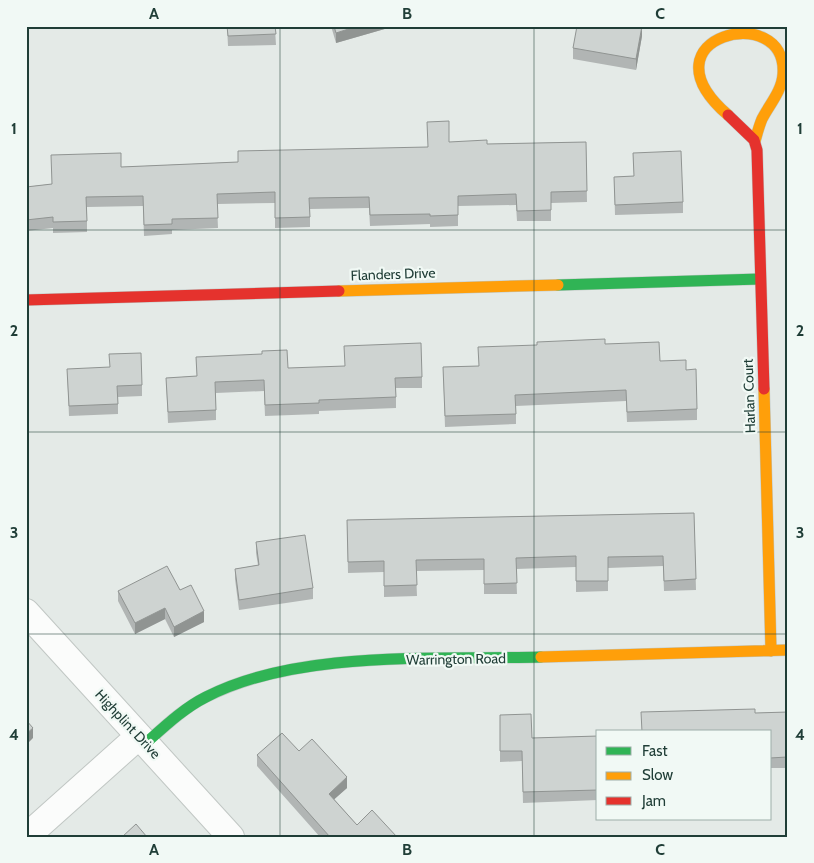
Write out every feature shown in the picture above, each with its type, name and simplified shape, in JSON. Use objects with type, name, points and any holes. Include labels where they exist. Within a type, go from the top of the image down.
[{"type":"street","name":"Harlan Court","points":[[755,141],[706,93],[700,80],[700,62],[708,45],[727,30],[739,28],[752,29],[767,37],[778,50],[782,61],[783,75],[779,89],[762,120],[755,141],[759,183],[771,651]]},
{"type":"street","name":"Flanders Drive","points":[[26,300],[760,279]]},
{"type":"street","name":"Highplint Drive","points":[[26,612],[230,837]]},
{"type":"street","name":"Warrington Road","points":[[26,837],[142,739],[184,709],[199,700],[264,675],[300,667],[332,663],[394,660],[788,650]]},
{"type":"building","points":[[227,26],[275,26],[276,34],[228,36]]},
{"type":"building","points":[[334,26],[358,26],[336,33]]},
{"type":"building","points":[[577,26],[642,26],[636,59],[573,48]]},
{"type":"building","points":[[449,121],[449,142],[487,140],[487,144],[586,142],[587,191],[551,192],[551,210],[517,211],[516,194],[458,196],[458,215],[430,216],[430,214],[370,215],[369,197],[309,198],[310,217],[275,218],[275,192],[217,194],[218,218],[172,219],[172,224],[144,225],[143,196],[86,197],[87,221],[53,222],[53,217],[26,220],[26,187],[52,184],[51,155],[121,153],[121,167],[238,162],[238,151],[428,147],[427,122]]},
{"type":"building","points":[[681,151],[683,202],[615,205],[614,177],[634,176],[633,153]]},
{"type":"building","points":[[605,339],[605,344],[659,342],[660,361],[686,360],[686,370],[696,369],[697,409],[627,412],[626,390],[515,395],[516,414],[445,416],[443,367],[479,366],[478,347],[537,345],[537,342]]},
{"type":"building","points":[[421,343],[422,377],[395,378],[396,397],[319,400],[319,403],[265,405],[264,380],[215,382],[216,410],[168,412],[166,378],[197,376],[196,357],[262,354],[262,351],[287,350],[288,368],[345,366],[344,346]]},
{"type":"building","points":[[141,353],[142,385],[117,386],[118,404],[69,406],[67,369],[110,367],[109,354]]},
{"type":"building","points":[[694,513],[696,579],[664,581],[663,556],[608,557],[608,581],[576,581],[576,556],[516,558],[517,583],[484,584],[484,559],[416,560],[417,585],[384,586],[384,561],[348,562],[347,520]]},
{"type":"building","points":[[305,535],[313,588],[239,600],[235,569],[259,565],[256,542]]},
{"type":"building","points":[[167,566],[180,590],[191,585],[204,611],[174,627],[165,608],[135,623],[118,591]]},
{"type":"building","points":[[755,709],[755,713],[788,712],[788,781],[787,757],[772,758],[772,730],[642,730],[641,712]]},
{"type":"building","points":[[531,714],[532,738],[596,736],[596,790],[523,792],[522,751],[500,751],[500,715]]},
{"type":"building","points":[[26,720],[33,728],[26,734]]},
{"type":"building","points":[[282,733],[299,751],[312,739],[347,777],[329,794],[357,825],[372,810],[397,837],[330,837],[257,755]]},
{"type":"building","points":[[136,824],[147,837],[122,837]]},
{"type":"traffic: fast","points":[[558,285],[760,279]]},
{"type":"traffic: fast","points":[[146,743],[198,701],[243,682],[283,671],[326,664],[370,660],[541,657]]},
{"type":"traffic: slow","points":[[728,115],[704,88],[699,65],[707,48],[723,37],[744,34],[764,38],[778,51],[783,74],[775,98],[762,119],[755,141]]},
{"type":"traffic: slow","points":[[339,291],[558,285]]},
{"type":"traffic: slow","points":[[764,389],[771,651]]},
{"type":"traffic: slow","points":[[541,657],[788,650]]},
{"type":"traffic: jam","points":[[728,115],[754,140],[757,150],[764,389]]},
{"type":"traffic: jam","points":[[26,300],[339,291]]}]
